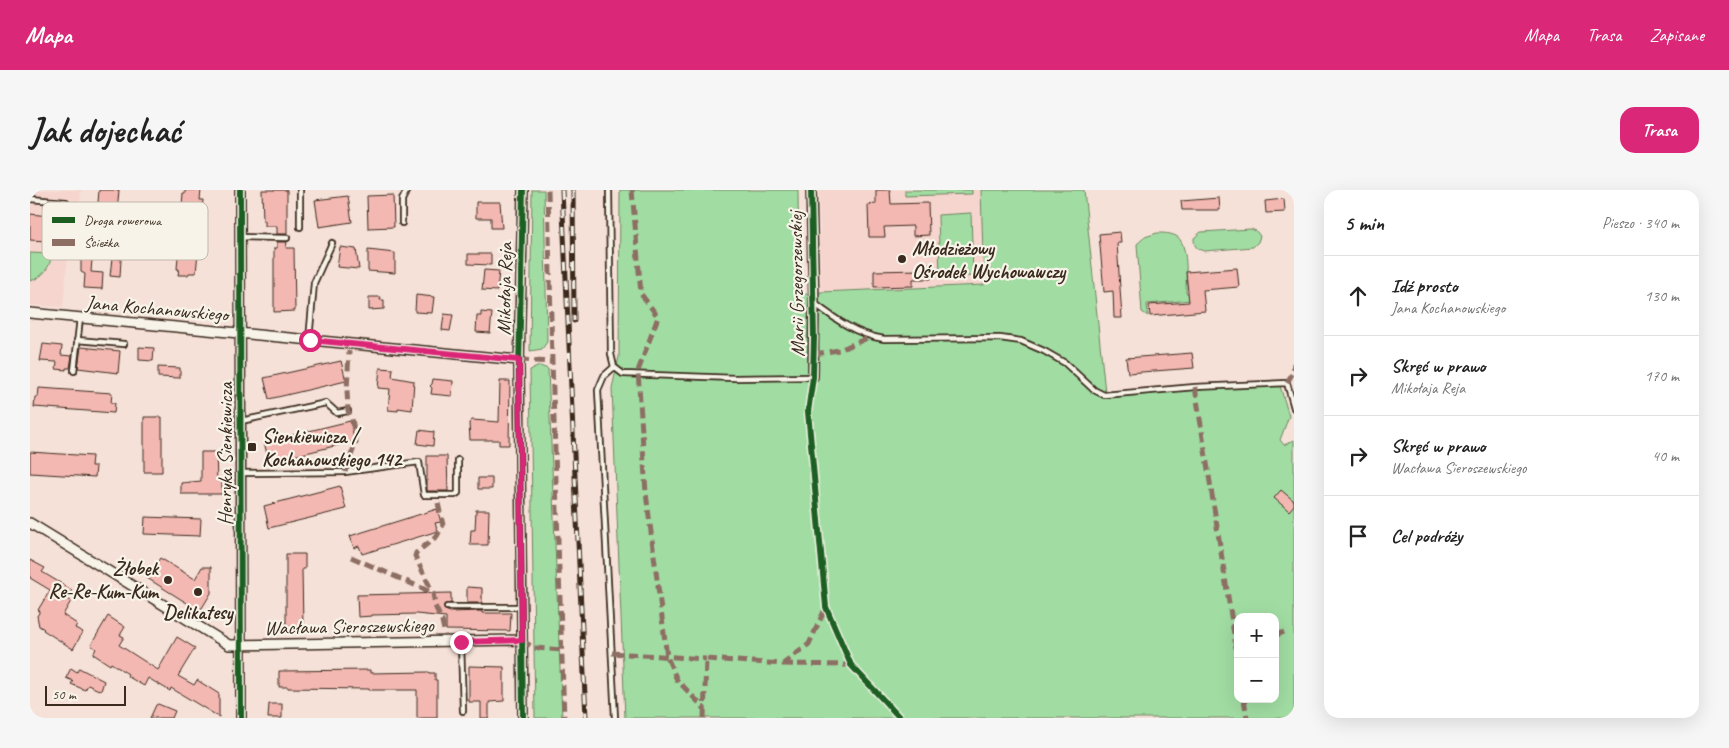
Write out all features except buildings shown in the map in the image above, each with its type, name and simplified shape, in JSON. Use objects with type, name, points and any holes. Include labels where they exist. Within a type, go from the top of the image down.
[{"type":"street","name":"Henryka Sienkiewicza","points":[[240,190],[241,718]]},
{"type":"street","name":"Mikołaja Reja","points":[[523,190],[519,360],[523,718]]},
{"type":"street","name":"Marii Grzegorzewskiej","points":[[810,190],[814,303],[813,377]]},
{"type":"street","name":"Jana Kochanowskiego","points":[[30,313],[519,360]]},
{"type":"street","name":"Wacława Sieroszewskiego","points":[[30,522],[229,645],[522,640]]},
{"type":"lane","points":[[300,190],[300,227]]},
{"type":"lane","points":[[402,223],[402,200],[406,190]]},
{"type":"lane","points":[[609,190],[610,354],[614,367],[623,374],[735,378],[813,377]]},
{"type":"lane","points":[[30,199],[66,202]]},
{"type":"lane","points":[[240,237],[287,238]]},
{"type":"lane","points":[[310,340],[314,283],[332,243]]},
{"type":"lane","points":[[814,303],[834,319],[870,337],[884,339],[1000,338],[1021,341],[1065,363],[1094,390],[1104,395],[1195,387],[1287,382],[1294,408]]},
{"type":"lane","points":[[74,371],[80,318]]},
{"type":"lane","points":[[77,340],[124,344]]},
{"type":"lane","points":[[614,367],[604,376],[598,390],[615,718]]},
{"type":"lane","points":[[241,421],[326,403],[337,413],[348,411]]},
{"type":"lane","points":[[241,473],[345,472],[418,462],[424,495],[455,495],[458,493],[458,460]]},
{"type":"lane","points":[[447,607],[522,607]]},
{"type":"lane","points":[[461,642],[463,711]]},
{"type":"shaded area","points":[[30,190],[81,190],[80,202],[42,202],[42,260],[67,260],[63,307],[30,305]]},
{"type":"shaded area","name":"Młodzieżowy Ośrodek Wychowawczy","points":[[819,190],[981,190],[984,285],[821,292]]},
{"type":"green space","points":[[532,190],[544,190],[547,342],[542,349],[530,351]]},
{"type":"green space","points":[[620,190],[798,190],[799,295],[821,292],[984,285],[981,190],[1084,190],[1105,392],[1280,386],[1289,416],[1280,440],[1284,445],[1294,440],[1294,718],[625,718],[612,388],[619,357]]},
{"type":"green space","points":[[905,190],[972,190],[972,194],[905,196]]},
{"type":"green space","points":[[971,213],[973,276],[940,277],[938,215]]},
{"type":"green space","points":[[1251,229],[1260,236],[1258,242],[1253,247],[1204,251],[1197,248],[1194,243],[1194,238],[1201,232]]},
{"type":"green space","points":[[1157,233],[1171,234],[1180,240],[1185,253],[1186,293],[1191,293],[1191,300],[1147,304],[1148,316],[1142,312],[1137,244],[1145,237]]},
{"type":"green space","points":[[30,253],[42,254],[42,260],[51,260],[50,263],[42,275],[30,281]]},
{"type":"green space","points":[[540,366],[548,369],[562,718],[535,718],[530,370]]},
{"type":"railway","points":[[562,190],[586,718]]},
{"type":"railway","points":[[573,190],[574,321]]},
{"type":"marked path","points":[[548,190],[564,718]]},
{"type":"marked path","points":[[632,190],[641,294],[658,317],[638,371],[646,493],[667,657],[677,680],[705,709]]},
{"type":"marked path","points":[[814,354],[839,350],[870,337]]},
{"type":"marked path","points":[[345,472],[356,442],[352,419],[348,411],[349,351]]},
{"type":"marked path","points":[[519,360],[552,362]]},
{"type":"marked path","points":[[1287,383],[1293,372],[1294,363]]},
{"type":"marked path","points":[[1195,387],[1238,658]]},
{"type":"marked path","points":[[438,503],[443,525],[437,536],[416,553],[415,556],[433,593],[435,606],[442,621],[445,635]]},
{"type":"marked path","points":[[351,557],[433,593]]},
{"type":"marked path","points":[[704,718],[706,659],[783,664],[809,644],[826,607]]},
{"type":"marked path","points":[[1279,634],[1284,632]]},
{"type":"marked path","points":[[522,640],[534,648],[562,650]]},
{"type":"marked path","points":[[612,653],[706,659]]},
{"type":"marked path","points":[[783,664],[851,665]]},
{"type":"marked path","points":[[1245,703],[1247,718]]},
{"type":"cycle path","points":[[240,190],[241,718]]},
{"type":"cycle path","points":[[523,190],[519,367],[523,718]]},
{"type":"cycle path","points":[[811,190],[814,338],[813,377],[808,412],[826,607],[851,665],[900,718]]},
{"type":"place","name":"Młodzieżowy Ośrodek Wychowawczy","points":[[902,259]]},
{"type":"place","name":"Sienkiewicza / Kochanowskiego 142","points":[[252,447]]},
{"type":"place","name":"Żłobek Re-Re-Kum-Kum","points":[[168,580]]},
{"type":"place","name":"Delikatesy","points":[[198,592]]},
{"type":"route","points":[[310,340],[519,360],[522,640],[461,642]]}]
